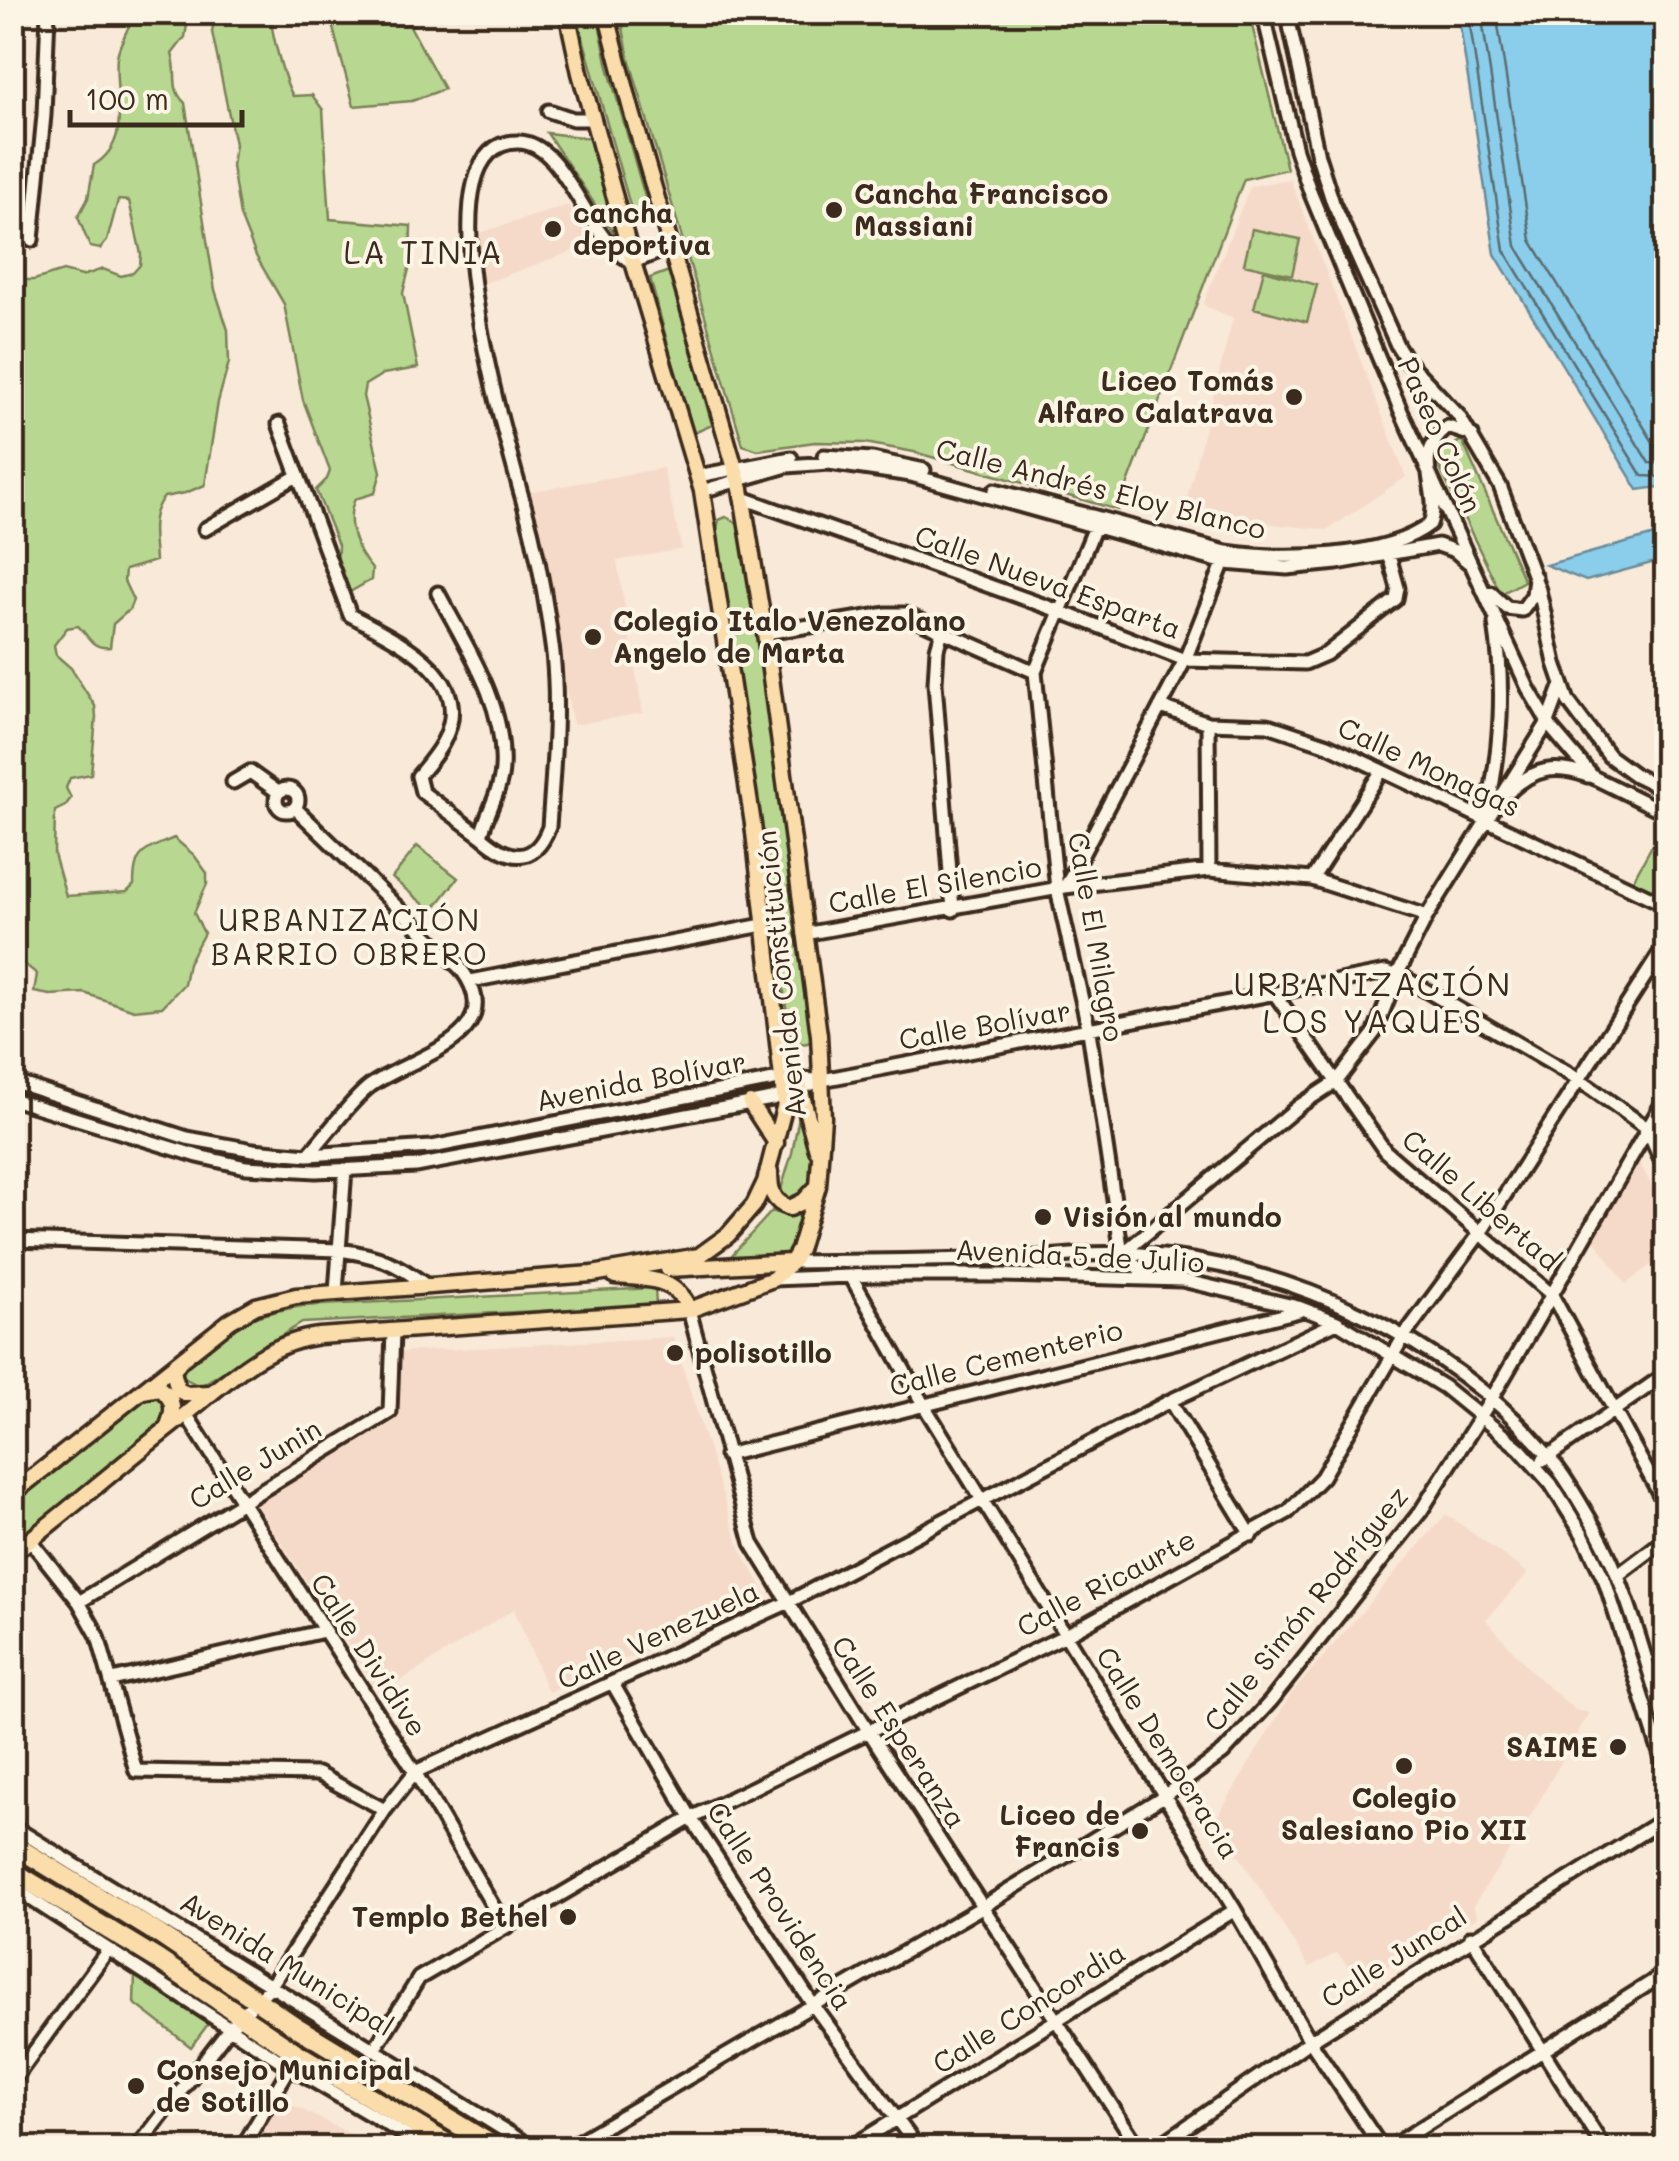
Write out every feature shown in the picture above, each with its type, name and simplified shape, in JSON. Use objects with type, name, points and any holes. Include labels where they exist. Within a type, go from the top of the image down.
[{"type":"highway","name":"Avenida Municipal","points":[[12,1844],[264,1994],[497,2148]]},
{"type":"highway","points":[[12,1871],[236,2021],[454,2148]]},
{"type":"highway","points":[[12,1879],[43,1890]]},
{"type":"main road","name":"Avenida Constitución","points":[[12,1494],[182,1357],[256,1306],[336,1292],[592,1274],[698,1256],[715,1246],[754,1204],[793,1091],[784,1078],[735,692],[700,484],[633,262],[566,12]]},
{"type":"main road","name":"Avenida Constitución","points":[[12,1554],[252,1361],[300,1338],[689,1310],[773,1279],[799,1250],[821,1165],[822,1080],[765,634],[737,473],[606,12]]},
{"type":"main road","points":[[793,1091],[821,1165]]},
{"type":"main road","points":[[750,1103],[775,1147],[770,1190],[779,1204],[795,1206],[818,1186]]},
{"type":"main road","points":[[592,1274],[792,1262]]},
{"type":"main road","points":[[592,1274],[666,1282],[689,1310]]},
{"type":"main road","points":[[182,1357],[173,1372],[174,1386],[188,1394],[211,1393]]},
{"type":"main road","points":[[136,1394],[159,1388],[169,1396],[173,1411],[166,1429]]},
{"type":"street","points":[[32,240],[44,115],[48,12]]},
{"type":"street","name":"Paseo Colón","points":[[1263,12],[1306,180],[1426,466],[1528,688],[1565,748],[1593,777],[1666,813]]},
{"type":"street","name":"Paseo Colón","points":[[1286,12],[1318,156],[1333,203],[1407,361],[1454,408],[1500,486],[1535,578],[1562,687],[1577,715],[1609,756],[1666,790]]},
{"type":"street","points":[[548,111],[572,119],[593,119]]},
{"type":"street","points":[[279,424],[350,616],[414,650],[439,676],[448,694],[452,716],[446,736],[418,776],[422,792],[494,847],[516,857],[536,849],[548,827],[556,710],[552,652],[533,538],[470,271],[468,210],[480,164],[501,144],[514,142],[542,148],[621,256],[633,262],[672,247]]},
{"type":"street","points":[[1426,466],[1434,438],[1448,427],[1472,435]]},
{"type":"street","name":"Calle Andrés Eloy Blanco","points":[[700,484],[737,473],[829,463],[975,489],[1225,557],[1287,568],[1438,545],[1454,551],[1475,568]]},
{"type":"street","name":"Calle Andrés Eloy Blanco","points":[[1225,557],[1289,557],[1399,542],[1420,532],[1432,518],[1426,466]]},
{"type":"street","points":[[204,529],[298,476]]},
{"type":"street","name":"Calle Nueva Esparta","points":[[743,498],[1185,660],[1305,663],[1326,654],[1396,599],[1398,588],[1388,552]]},
{"type":"street","points":[[765,634],[905,614],[1035,672],[1096,524]]},
{"type":"street","points":[[1061,888],[1185,660],[1225,557]]},
{"type":"street","points":[[1475,568],[1498,602],[1514,611],[1522,610],[1529,602],[1535,578]]},
{"type":"street","points":[[438,594],[486,682],[492,701],[502,772],[482,836]]},
{"type":"street","points":[[1486,822],[1502,721],[1502,671],[1492,608]]},
{"type":"street","points":[[942,631],[935,683],[953,910]]},
{"type":"street","name":"Calle El Milagro","points":[[1035,672],[1061,888],[1088,1031],[1122,1254]]},
{"type":"street","points":[[1151,1279],[1122,1254],[1298,1106],[1338,1081],[1375,1032],[1428,916],[1548,722],[1562,687]]},
{"type":"street","name":"Calle Monagas","points":[[1161,707],[1208,723],[1268,724],[1328,745],[1666,905]]},
{"type":"street","points":[[1208,723],[1209,870]]},
{"type":"street","points":[[1486,822],[1507,794],[1533,773],[1557,768],[1593,777]]},
{"type":"street","points":[[233,782],[250,772],[278,792],[294,792],[298,802],[294,808],[374,881],[470,981],[476,1001],[464,1033],[369,1086],[308,1155]]},
{"type":"street","points":[[1312,879],[1381,772]]},
{"type":"street","name":"Calle El Silencio","points":[[804,934],[1061,888],[1209,870],[1312,879],[1428,916]]},
{"type":"street","points":[[470,981],[764,925]]},
{"type":"street","name":"Calle Ricaurte","points":[[374,2050],[419,1978],[691,1818],[1066,1635],[1288,1512],[1322,1477],[1404,1336],[1481,1232],[1666,944]]},
{"type":"street","name":"Calle Bolívar","points":[[822,1080],[1386,972],[1398,975]]},
{"type":"street","points":[[1398,975],[1578,1080],[1647,1128],[1666,1171]]},
{"type":"street","name":"Calle Libertad","points":[[1274,994],[1386,1151],[1552,1295],[1666,1506]]},
{"type":"street","name":"Avenida Bolívar","points":[[12,1081],[186,1138],[308,1155],[432,1147],[784,1078],[822,1080]]},
{"type":"street","name":"Avenida Bolívar","points":[[12,1098],[176,1150],[246,1167],[344,1169],[416,1166],[750,1103],[822,1080]]},
{"type":"street","name":"Calle Simón Rodríguez","points":[[566,2148],[982,1908],[1164,1796],[1223,1752],[1270,1702],[1411,1524],[1492,1398],[1666,1097]]},
{"type":"street","points":[[336,1292],[344,1169]]},
{"type":"street","points":[[15,1244],[340,1250],[380,1256],[427,1286]]},
{"type":"street","name":"Avenida 5 de Julio","points":[[792,1262],[1122,1254],[1224,1266],[1304,1292],[1404,1336],[1492,1398],[1548,1455],[1595,1528],[1618,1575],[1666,1727]]},
{"type":"street","name":"Avenida 5 de Julio","points":[[773,1279],[1004,1275],[1182,1280],[1337,1322],[1444,1387],[1520,1449],[1551,1484],[1605,1581],[1666,1772]]},
{"type":"street","name":"Calle Democracia","points":[[852,1278],[924,1404],[1235,1910],[1310,2040],[1385,2148]]},
{"type":"street","points":[[1303,1338],[1298,1309],[1304,1292]]},
{"type":"street","name":"Calle Cementerio","points":[[726,1455],[1298,1309]]},
{"type":"street","name":"Calle Esperanza","points":[[689,1310],[752,1543],[868,1730],[1139,2148]]},
{"type":"street","name":"Calle Venezuela","points":[[137,2148],[236,2021],[264,1994],[384,1810],[414,1772],[787,1603],[1170,1401],[1337,1322]]},
{"type":"street","name":"Calle Junin","points":[[80,1602],[390,1412],[393,1332]]},
{"type":"street","points":[[1535,1466],[1666,1374]]},
{"type":"street","points":[[1170,1401],[1250,1535]]},
{"type":"street","name":"Calle Dividive","points":[[186,1414],[414,1772],[506,1927]]},
{"type":"street","points":[[1618,1575],[1666,1539]]},
{"type":"street","points":[[30,1540],[80,1602],[98,1636],[136,1772],[318,1774],[384,1810]]},
{"type":"street","points":[[112,1680],[324,1631]]},
{"type":"street","name":"Calle Providencia","points":[[613,1684],[691,1818],[813,2005],[918,2148]]},
{"type":"street","name":"Calle Juncal","points":[[1156,2148],[1310,2040],[1666,1818]]},
{"type":"street","name":"Avenida Municipal","points":[[12,1826],[264,1994],[374,2050],[533,2148]]},
{"type":"street","points":[[12,1887],[108,1950],[236,2021],[290,2066],[427,2148]]},
{"type":"street","name":"Calle Concordia","points":[[849,2148],[1235,1910]]},
{"type":"street","points":[[1471,1937],[1604,2148]]},
{"type":"street","points":[[12,2082],[108,1950]]},
{"type":"street","points":[[1385,2148],[1545,2052],[1666,1972]]},
{"type":"street","points":[[242,2148],[290,2066]]},
{"type":"shaded area","name":"Liceo Tomás Alfaro Calatrava","points":[[1290,179],[1406,477],[1327,530],[1183,514],[1233,318],[1203,305],[1250,186]]},
{"type":"shaded area","points":[[568,205],[592,244],[480,285],[473,235]]},
{"type":"shaded area","name":"Colegio Italo Venezolano Angelo de Marta","points":[[663,468],[682,549],[617,561],[643,713],[573,725],[528,492]]},
{"type":"shaded area","points":[[1639,1162],[1666,1213],[1666,1253],[1626,1284],[1592,1236]]},
{"type":"shaded area","points":[[673,1337],[739,1546],[768,1598],[548,1692],[514,1609],[380,1694],[256,1504],[395,1421],[401,1352]]},
{"type":"shaded area","name":"Colegio Salesiano Pio XII","points":[[1446,1514],[1528,1573],[1486,1620],[1535,1675],[1575,1710],[1589,1713],[1525,1826],[1473,1906],[1478,1917],[1360,1981],[1337,1953],[1309,1967],[1216,1819],[1291,1694]]},
{"type":"shaded area","points":[[280,2099],[379,2148],[252,2148]]},
{"type":"green space","points":[[132,13],[189,13],[185,37],[172,54],[177,92],[185,103],[215,290],[228,330],[229,362],[218,402],[205,485],[164,497],[159,504],[153,527],[155,561],[125,570],[124,581],[133,600],[129,610],[113,624],[110,647],[95,644],[78,626],[67,628],[54,645],[56,655],[71,668],[95,706],[96,717],[91,774],[70,778],[66,788],[71,798],[55,811],[54,854],[66,896],[127,892],[134,885],[136,865],[143,853],[174,838],[207,873],[207,884],[194,913],[204,933],[188,963],[184,984],[162,1007],[134,1010],[84,993],[34,992],[37,974],[12,954],[13,280],[34,280],[63,271],[82,276],[103,269],[121,276],[133,273],[140,265],[129,201],[118,200],[107,241],[100,249],[90,247],[78,217],[88,198],[94,165],[106,155],[118,130],[117,57]]},
{"type":"green space","points":[[215,13],[271,13],[278,55],[293,96],[312,95],[323,110],[330,219],[411,226],[410,265],[403,293],[418,368],[383,374],[365,385],[363,396],[381,472],[375,493],[355,499],[351,517],[357,545],[372,569],[371,580],[348,593],[337,573],[338,545],[316,490],[330,471],[303,400],[284,304],[256,256],[240,216],[232,166],[235,144],[212,32]]},
{"type":"green space","points":[[329,13],[403,13],[444,89],[412,101],[354,106]]},
{"type":"green space","points":[[576,13],[597,13],[608,67],[652,222],[635,223]]},
{"type":"green space","points":[[620,13],[1249,13],[1287,169],[1244,179],[1118,510],[914,452],[865,443],[815,442],[758,450],[743,445],[629,58]]},
{"type":"green space","points":[[547,133],[589,138],[618,239]]},
{"type":"green space","points":[[1252,229],[1300,239],[1292,275],[1244,264]]},
{"type":"green space","points":[[1264,270],[1317,285],[1307,322],[1254,308]]},
{"type":"green space","points":[[669,271],[712,425],[692,434],[650,278]]},
{"type":"green space","points":[[1462,440],[1524,581],[1501,594],[1434,456]]},
{"type":"green space","points":[[726,517],[740,524],[816,1037],[807,1043],[791,1038],[781,975],[716,533],[719,520]]},
{"type":"green space","points":[[1666,820],[1666,897],[1632,882]]},
{"type":"green space","points":[[417,846],[458,878],[432,911],[392,878]]},
{"type":"green space","points":[[801,1106],[811,1145],[811,1174],[801,1196],[790,1201],[780,1193]]},
{"type":"green space","points":[[772,1211],[785,1216],[806,1214],[797,1251],[732,1260],[731,1256]]},
{"type":"green space","points":[[655,1288],[656,1305],[302,1323],[200,1386],[182,1377],[181,1363],[237,1324],[303,1306]]},
{"type":"green space","points":[[156,1393],[164,1399],[166,1422],[13,1548],[13,1505],[142,1397]]},
{"type":"green space","points":[[135,1974],[211,2020],[191,2047],[134,2003]]},
{"type":"water","points":[[1458,13],[1666,13],[1666,486],[1638,490],[1495,254]]},
{"type":"water","points":[[1666,532],[1666,559],[1586,581],[1546,565]]},
{"type":"place","name":"Cancha Francisco Massiani","points":[[834,210]]},
{"type":"place","name":"cancha deportiva","points":[[553,229]]},
{"type":"place","name":"Liceo Tomás Alfaro Calatrava","points":[[1294,397]]},
{"type":"place","name":"Colegio Italo Venezolano Angelo de Marta","points":[[593,637]]},
{"type":"place","name":"Visión al mundo","points":[[1043,1217]]},
{"type":"place","name":"polisotillo","points":[[675,1353]]},
{"type":"place","name":"SAIME","points":[[1618,1747]]},
{"type":"place","name":"Colegio Salesiano Pio XII","points":[[1404,1766]]},
{"type":"place","name":"Liceo de Francis","points":[[1140,1831]]},
{"type":"place","name":"Templo Bethel","points":[[568,1917]]},
{"type":"place","name":"Consejo Municipal de Sotillo","points":[[136,2086]]},
{"type":"district","name":"LA TINIA","points":[[424,253]]},
{"type":"district","name":"URBANIZACIÓN BARRIO OBRERO","points":[[350,938]]},
{"type":"district","name":"URBANIZACIÓN LOS YAQUES","points":[[1373,1004]]}]
